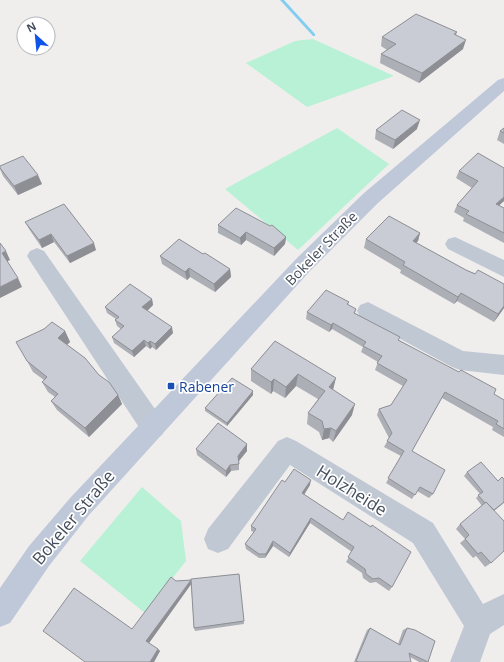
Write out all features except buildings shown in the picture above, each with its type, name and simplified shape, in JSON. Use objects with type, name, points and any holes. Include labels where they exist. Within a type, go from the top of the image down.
[{"type":"main road","name":"Bokeler Straße","points":[[0,613],[39,556],[75,512],[303,265],[371,198],[504,83]]},
{"type":"street","points":[[455,244],[504,269]]},
{"type":"street","points":[[37,256],[153,427]]},
{"type":"street","points":[[368,311],[460,360],[504,365]]},
{"type":"street","name":"Holzheide","points":[[218,539],[287,449],[423,533],[479,624]]},
{"type":"street","points":[[465,662],[479,624],[504,608]]},
{"type":"green space","points":[[313,39],[394,76],[307,107],[246,63],[295,41]]},
{"type":"green space","points":[[337,128],[389,164],[298,250],[225,189]]},
{"type":"green space","points":[[142,487],[181,521],[186,561],[145,613],[80,561]]},
{"type":"waterway","points":[[282,0],[314,35]]},
{"type":"place","name":"Rabener","points":[[171,386]]}]
